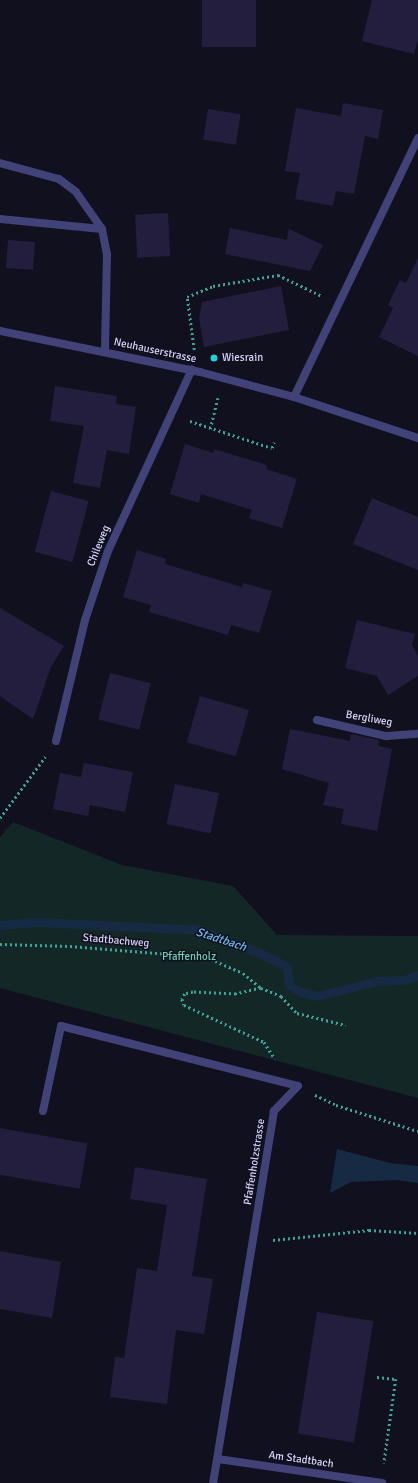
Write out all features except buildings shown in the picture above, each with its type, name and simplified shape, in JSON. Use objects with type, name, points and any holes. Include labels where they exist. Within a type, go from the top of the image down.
[{"type":"street","points":[[294,397],[418,138]]},
{"type":"street","points":[[0,163],[59,179],[76,192],[102,229],[107,254],[105,351]]},
{"type":"street","points":[[0,219],[102,229]]},
{"type":"street","name":"Neuhauserstrasse","points":[[0,331],[105,351],[192,370],[294,397],[418,438]]},
{"type":"street","name":"Chileweg","points":[[56,741],[85,620],[108,551],[192,370]]},
{"type":"street","name":"Bergliweg","points":[[317,720],[386,736],[418,734]]},
{"type":"street","points":[[43,1111],[61,1026],[298,1086]]},
{"type":"street","name":"Pfaffenholzstrasse","points":[[213,1483],[254,1242],[274,1111],[298,1086]]},
{"type":"street","name":"Am Stadtbach","points":[[218,1458],[381,1483]]},
{"type":"path","points":[[192,370],[195,343],[187,297],[213,286],[278,275],[338,304]]},
{"type":"path","points":[[210,429],[223,378]]},
{"type":"path","points":[[171,414],[210,429],[272,448],[274,442]]},
{"type":"path","points":[[0,818],[56,741]]},
{"type":"path","name":"Stadtbachweg","points":[[0,944],[70,946],[206,957],[242,974],[261,988],[281,996],[297,1014],[346,1025]]},
{"type":"path","points":[[261,988],[236,994],[193,992],[182,999],[184,1005],[264,1042],[276,1061]]},
{"type":"path","points":[[298,1086],[336,1105],[418,1131]]},
{"type":"path","points":[[254,1242],[369,1230],[418,1233]]},
{"type":"path","points":[[377,1376],[396,1379],[381,1483]]},
{"type":"green space","name":"Pfaffenholz","points":[[13,822],[122,865],[233,886],[277,935],[418,936],[418,1098],[0,988],[0,837]]},
{"type":"water","points":[[337,1149],[390,1163],[418,1166],[418,1183],[397,1180],[351,1182],[330,1193]]},
{"type":"waterway","name":"Stadtbach","points":[[0,925],[38,922],[199,930],[260,953],[287,967],[289,985],[300,992],[317,996],[378,981],[404,980],[418,975]]},
{"type":"place","name":"Wiesrain","points":[[214,358]]}]
